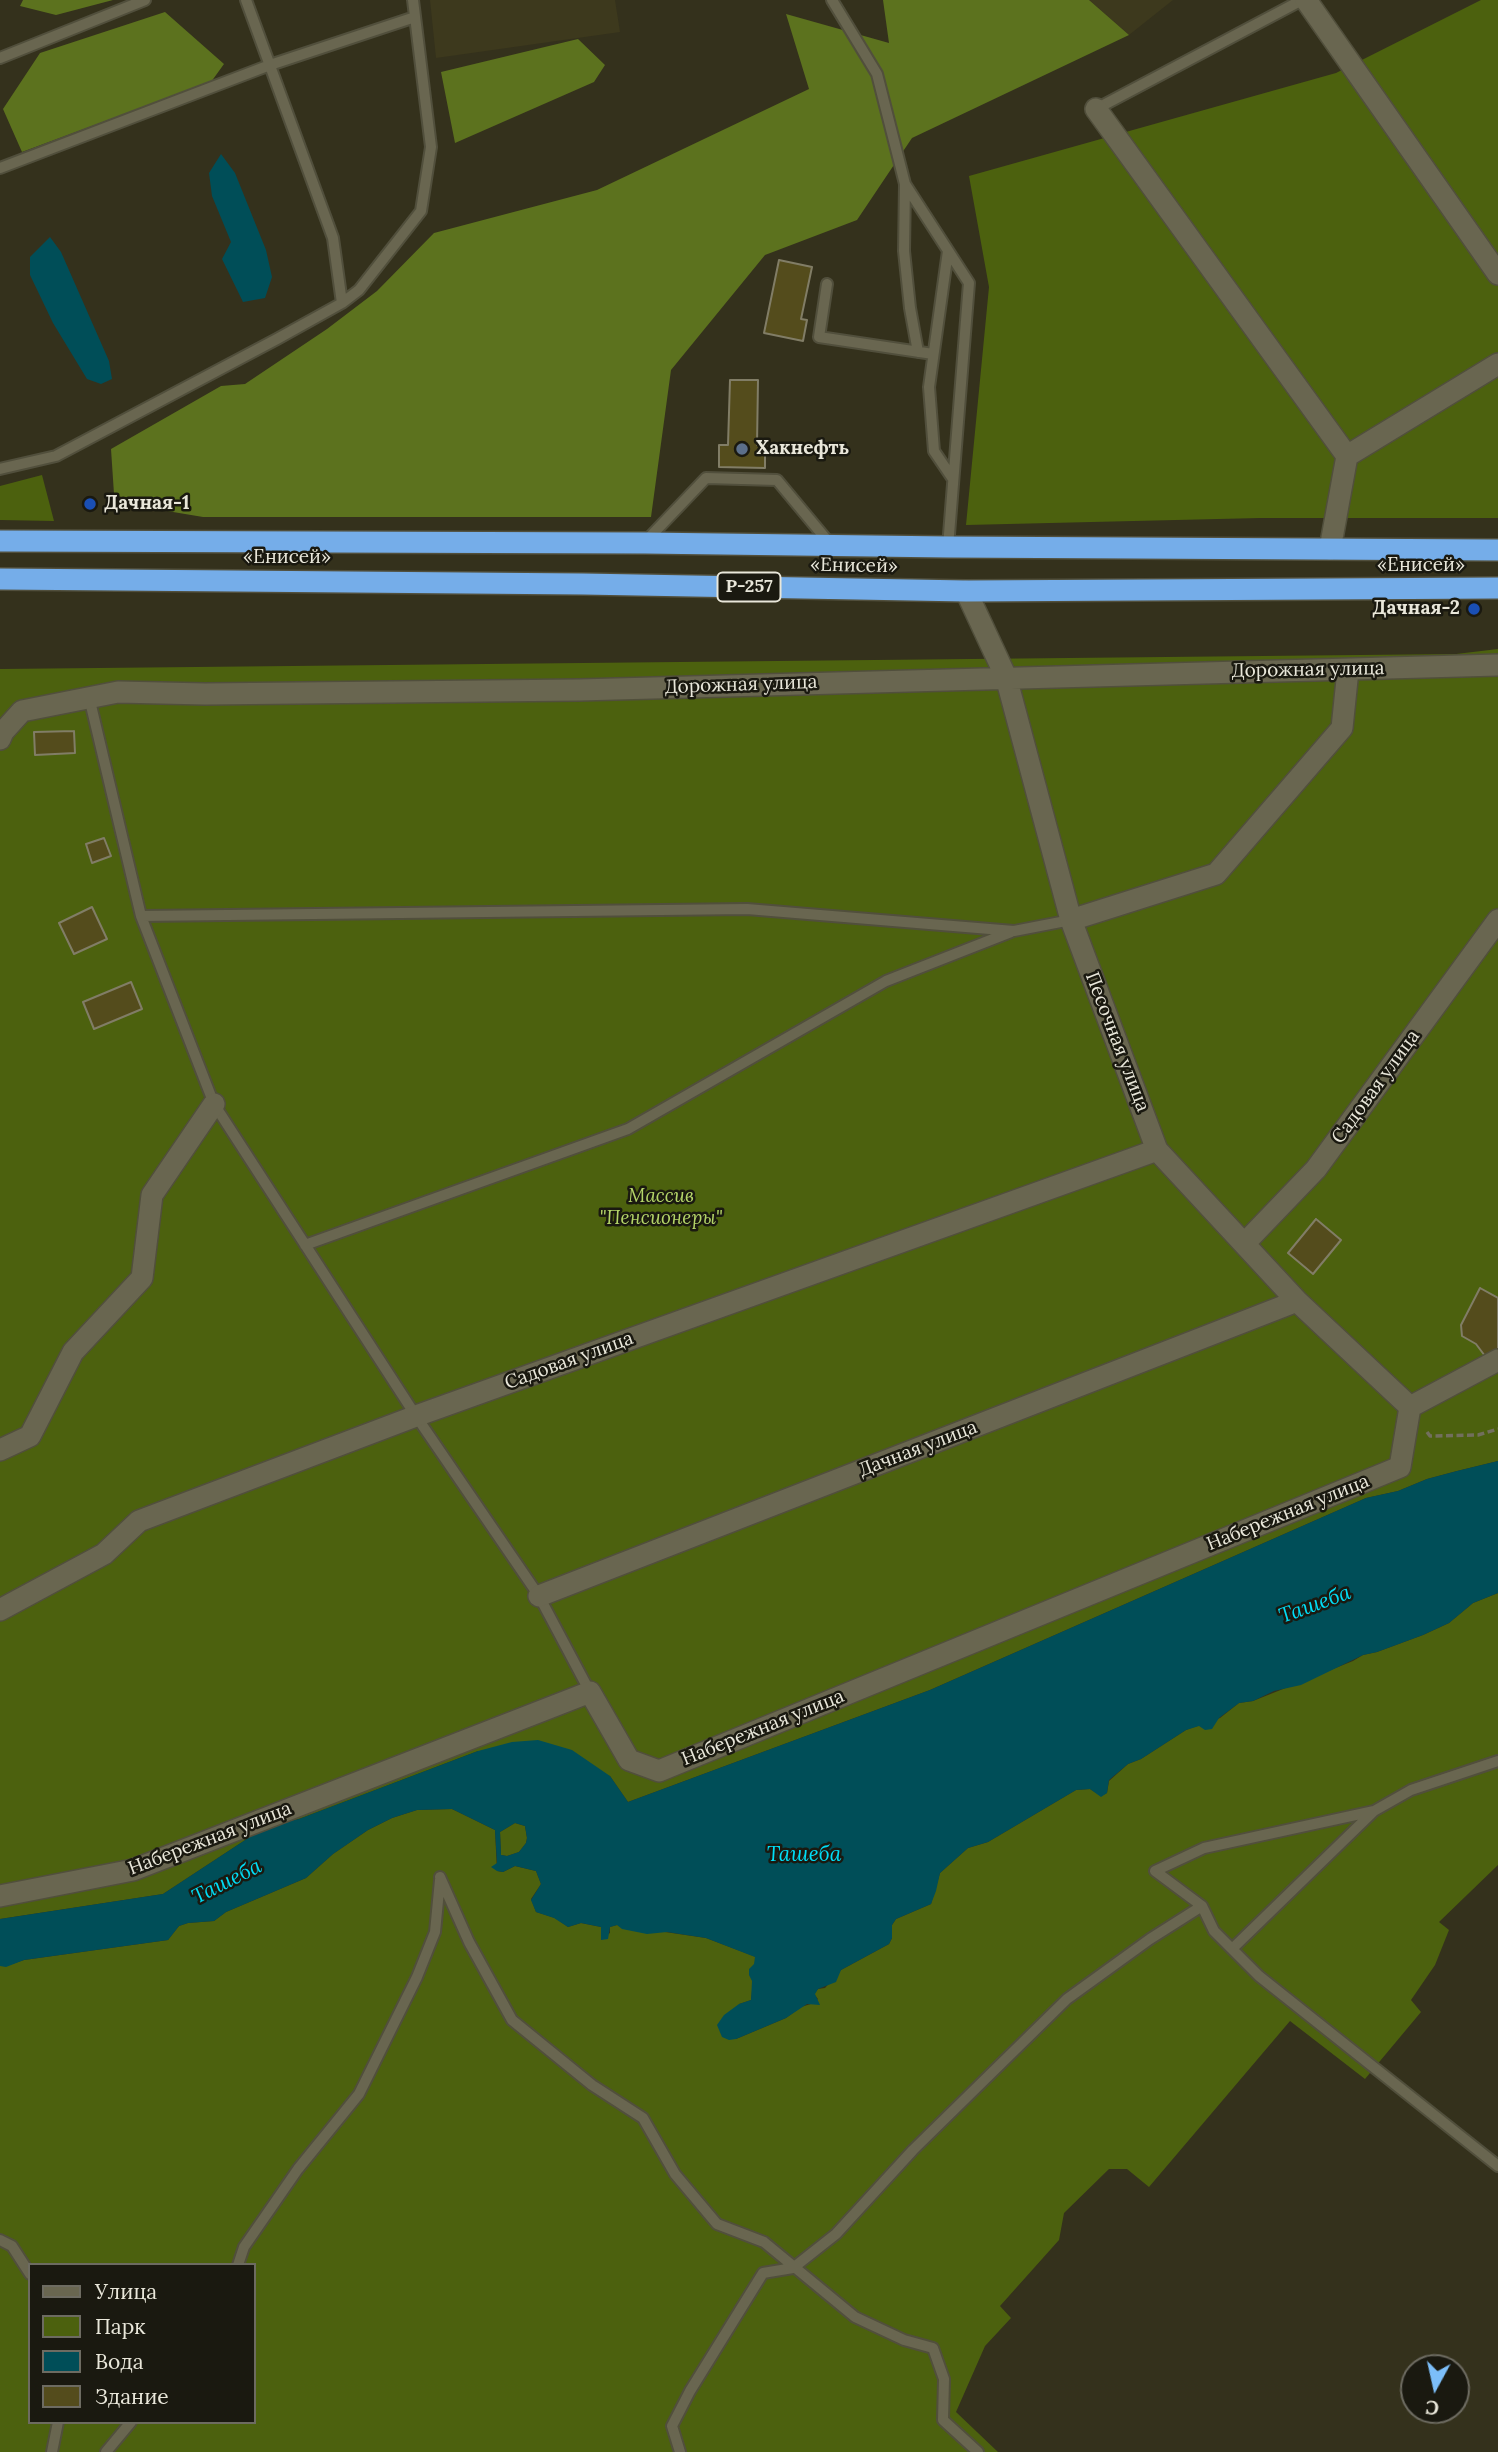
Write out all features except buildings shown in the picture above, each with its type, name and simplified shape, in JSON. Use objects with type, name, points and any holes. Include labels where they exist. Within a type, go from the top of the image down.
[{"type":"highway","name":"«Енисей»","points":[[0,541],[645,542],[948,547],[1498,550]]},
{"type":"highway","name":"«Енисей»","points":[[0,579],[555,583],[966,591],[1498,588]]},
{"type":"street","points":[[1304,0],[1498,274]]},
{"type":"street","points":[[1096,109],[1347,456],[1330,549]]},
{"type":"street","points":[[1347,456],[1498,364]]},
{"type":"street","name":"Песочная улица","points":[[966,591],[1006,677],[1071,920],[1157,1150],[1297,1301],[1410,1407]]},
{"type":"street","name":"Дорожная улица","points":[[0,740],[3,732],[22,711],[118,692],[205,694],[579,690],[1498,664]]},
{"type":"street","points":[[1071,920],[1216,874],[1342,728],[1348,670]]},
{"type":"street","name":"Садовая улица","points":[[1244,1244],[1317,1169],[1498,920]]},
{"type":"street","points":[[0,1450],[30,1436],[73,1352],[142,1278],[152,1195],[214,1104]]},
{"type":"street","name":"Садовая улица","points":[[0,1610],[104,1554],[139,1521],[416,1416],[1157,1150]]},
{"type":"street","name":"Дачная улица","points":[[539,1596],[1297,1301]]},
{"type":"street","points":[[1410,1407],[1498,1360]]},
{"type":"street","name":"Набережная улица","points":[[0,1896],[133,1870],[590,1692],[629,1760],[659,1771],[1400,1467],[1410,1407]]},
{"type":"lane","points":[[0,58],[145,0]]},
{"type":"lane","points":[[246,0],[333,238],[342,303]]},
{"type":"lane","points":[[0,469],[56,456],[277,339],[342,303],[359,290],[421,211],[431,147],[413,0]]},
{"type":"lane","points":[[832,0],[877,74],[905,184],[904,251],[918,352]]},
{"type":"lane","points":[[1096,109],[1304,0]]},
{"type":"lane","points":[[0,168],[270,65],[415,17]]},
{"type":"lane","points":[[905,184],[969,283],[948,547]]},
{"type":"lane","points":[[948,251],[929,387],[934,451],[953,479]]},
{"type":"lane","points":[[827,284],[819,337],[933,354]]},
{"type":"lane","points":[[645,542],[706,478],[777,480],[831,545]]},
{"type":"lane","points":[[89,697],[141,916],[214,1104],[416,1416],[539,1596],[590,1692]]},
{"type":"lane","points":[[141,916],[747,909],[1014,931]]},
{"type":"lane","points":[[305,1245],[628,1129],[886,981],[1014,931],[1071,920]]},
{"type":"lane","points":[[1232,1949],[1374,1811],[1411,1790],[1498,1762]]},
{"type":"lane","points":[[1374,1811],[1204,1848],[1155,1871],[1202,1906],[1214,1931],[1259,1976],[1498,2166]]},
{"type":"lane","points":[[239,2263],[244,2247],[298,2169],[359,2094],[435,1932],[440,1877],[469,1942],[512,2020],[592,2085],[643,2118],[675,2174],[717,2224],[764,2242],[855,2317],[904,2340],[933,2348],[944,2379],[943,2420],[978,2452]]},
{"type":"lane","points":[[680,2452],[672,2426],[690,2391],[763,2273],[793,2268],[836,2234],[913,2150],[1067,1999],[1150,1939],[1202,1906]]},
{"type":"lane","points":[[0,2240],[12,2246],[28,2271]]},
{"type":"lane","points":[[52,2452],[58,2424]]},
{"type":"lane","points":[[106,2452],[129,2424]]},
{"type":"path","points":[[1410,1407],[1430,1436],[1478,1435],[1498,1429]]},
{"type":"shaded area","points":[[430,0],[615,0],[620,32],[436,58]]},
{"type":"shaded area","points":[[1089,0],[1173,0],[1129,35]]},
{"type":"green space","points":[[23,0],[113,0],[56,15],[20,6]]},
{"type":"green space","points":[[883,0],[1089,0],[1129,35],[912,138],[857,220],[765,255],[671,370],[651,517],[203,517],[149,508],[114,494],[111,449],[221,386],[245,384],[327,329],[377,291],[434,233],[597,190],[809,89],[786,14],[889,43]]},
{"type":"green space","points":[[1481,0],[1498,0],[1498,518],[1260,518],[966,525],[989,287],[969,176],[1336,73]]},
{"type":"green space","points":[[165,12],[224,64],[211,82],[22,152],[3,109],[40,53]]},
{"type":"green space","points":[[578,39],[605,65],[594,82],[455,143],[441,72]]},
{"type":"green space","points":[[42,475],[54,521],[0,520],[0,486]]},
{"type":"green space","name":"Массив \"Пенсионеры\"","points":[[1498,649],[1498,1461],[1366,1498],[930,1690],[628,1802],[610,1776],[478,1751],[299,1819],[265,1827],[163,1894],[0,1919],[0,669],[1456,654]]},
{"type":"green space","points":[[1498,1593],[1498,1865],[1439,1922],[1449,1930],[1435,1965],[1411,2000],[1421,2012],[1365,2079],[1290,2021],[1149,2187],[1127,2169],[1109,2169],[1064,2213],[1059,2240],[1000,2306],[1011,2318],[985,2346],[956,2412],[998,2452],[0,2452],[0,1966],[24,1960],[168,1940],[179,1926],[214,1921],[226,1912],[306,1878],[333,1854],[368,1830],[392,1818],[417,1810],[452,1809],[495,1830],[497,1871],[503,1872],[515,1866],[536,1871],[541,1884],[531,1899],[536,1912],[555,1918],[568,1927],[581,1923],[601,1927],[601,1939],[610,1933],[610,1927],[617,1925],[706,1938],[756,1957],[751,2000],[739,2004],[736,2039],[814,2003],[818,1999],[814,1994],[818,1989],[825,1988],[841,1970],[889,1944],[892,1925],[896,1919],[931,1904],[940,1873],[968,1848],[988,1842],[1076,1790],[1090,1789],[1101,1796],[1107,1793],[1109,1781],[1128,1764],[1141,1759],[1186,1730],[1220,1718],[1239,1703],[1253,1701],[1449,1623],[1473,1603]]},
{"type":"green space","points":[[515,1823],[525,1826],[526,1843],[519,1852],[501,1855],[500,1832]]},
{"type":"water","points":[[221,154],[235,173],[266,250],[272,277],[265,298],[243,302],[222,259],[231,242],[212,196],[209,173]]},
{"type":"water","points":[[50,237],[61,252],[109,361],[112,379],[101,384],[87,379],[53,323],[30,275],[30,257]]},
{"type":"water","name":"Ташеба","points":[[1498,1461],[1498,1593],[1473,1603],[1449,1623],[1423,1635],[1363,1655],[1301,1685],[1239,1703],[1219,1718],[1212,1729],[1205,1730],[1199,1726],[1186,1730],[1141,1759],[1128,1764],[1109,1780],[1107,1793],[1101,1797],[1090,1789],[1076,1790],[988,1842],[968,1848],[940,1873],[931,1904],[896,1919],[892,1925],[889,1944],[841,1970],[836,1982],[818,1989],[815,1994],[820,2005],[807,2004],[786,2018],[736,2039],[722,2037],[717,2025],[724,2015],[739,2004],[751,2000],[752,1981],[749,1969],[754,1964],[755,1957],[706,1938],[667,1932],[647,1934],[622,1929],[617,1925],[610,1927],[608,1939],[601,1940],[601,1927],[581,1923],[568,1927],[554,1918],[536,1912],[531,1900],[541,1884],[536,1871],[515,1866],[503,1872],[491,1867],[497,1863],[495,1830],[452,1809],[417,1810],[392,1818],[368,1830],[333,1854],[306,1878],[226,1912],[214,1921],[179,1926],[168,1940],[24,1960],[6,1967],[0,1966],[0,1919],[163,1894],[265,1827],[299,1819],[478,1751],[512,1742],[538,1740],[572,1750],[610,1776],[628,1802],[930,1690],[1366,1498]],"holes":[[[515,1823],[525,1826],[526,1843],[519,1852],[501,1855],[500,1832]]]},
{"type":"place","name":"Хакнефть","points":[[742,449]]},
{"type":"place","name":"Дачная-1","points":[[90,504]]},
{"type":"place","name":"Дачная-2","points":[[1474,609]]}]
